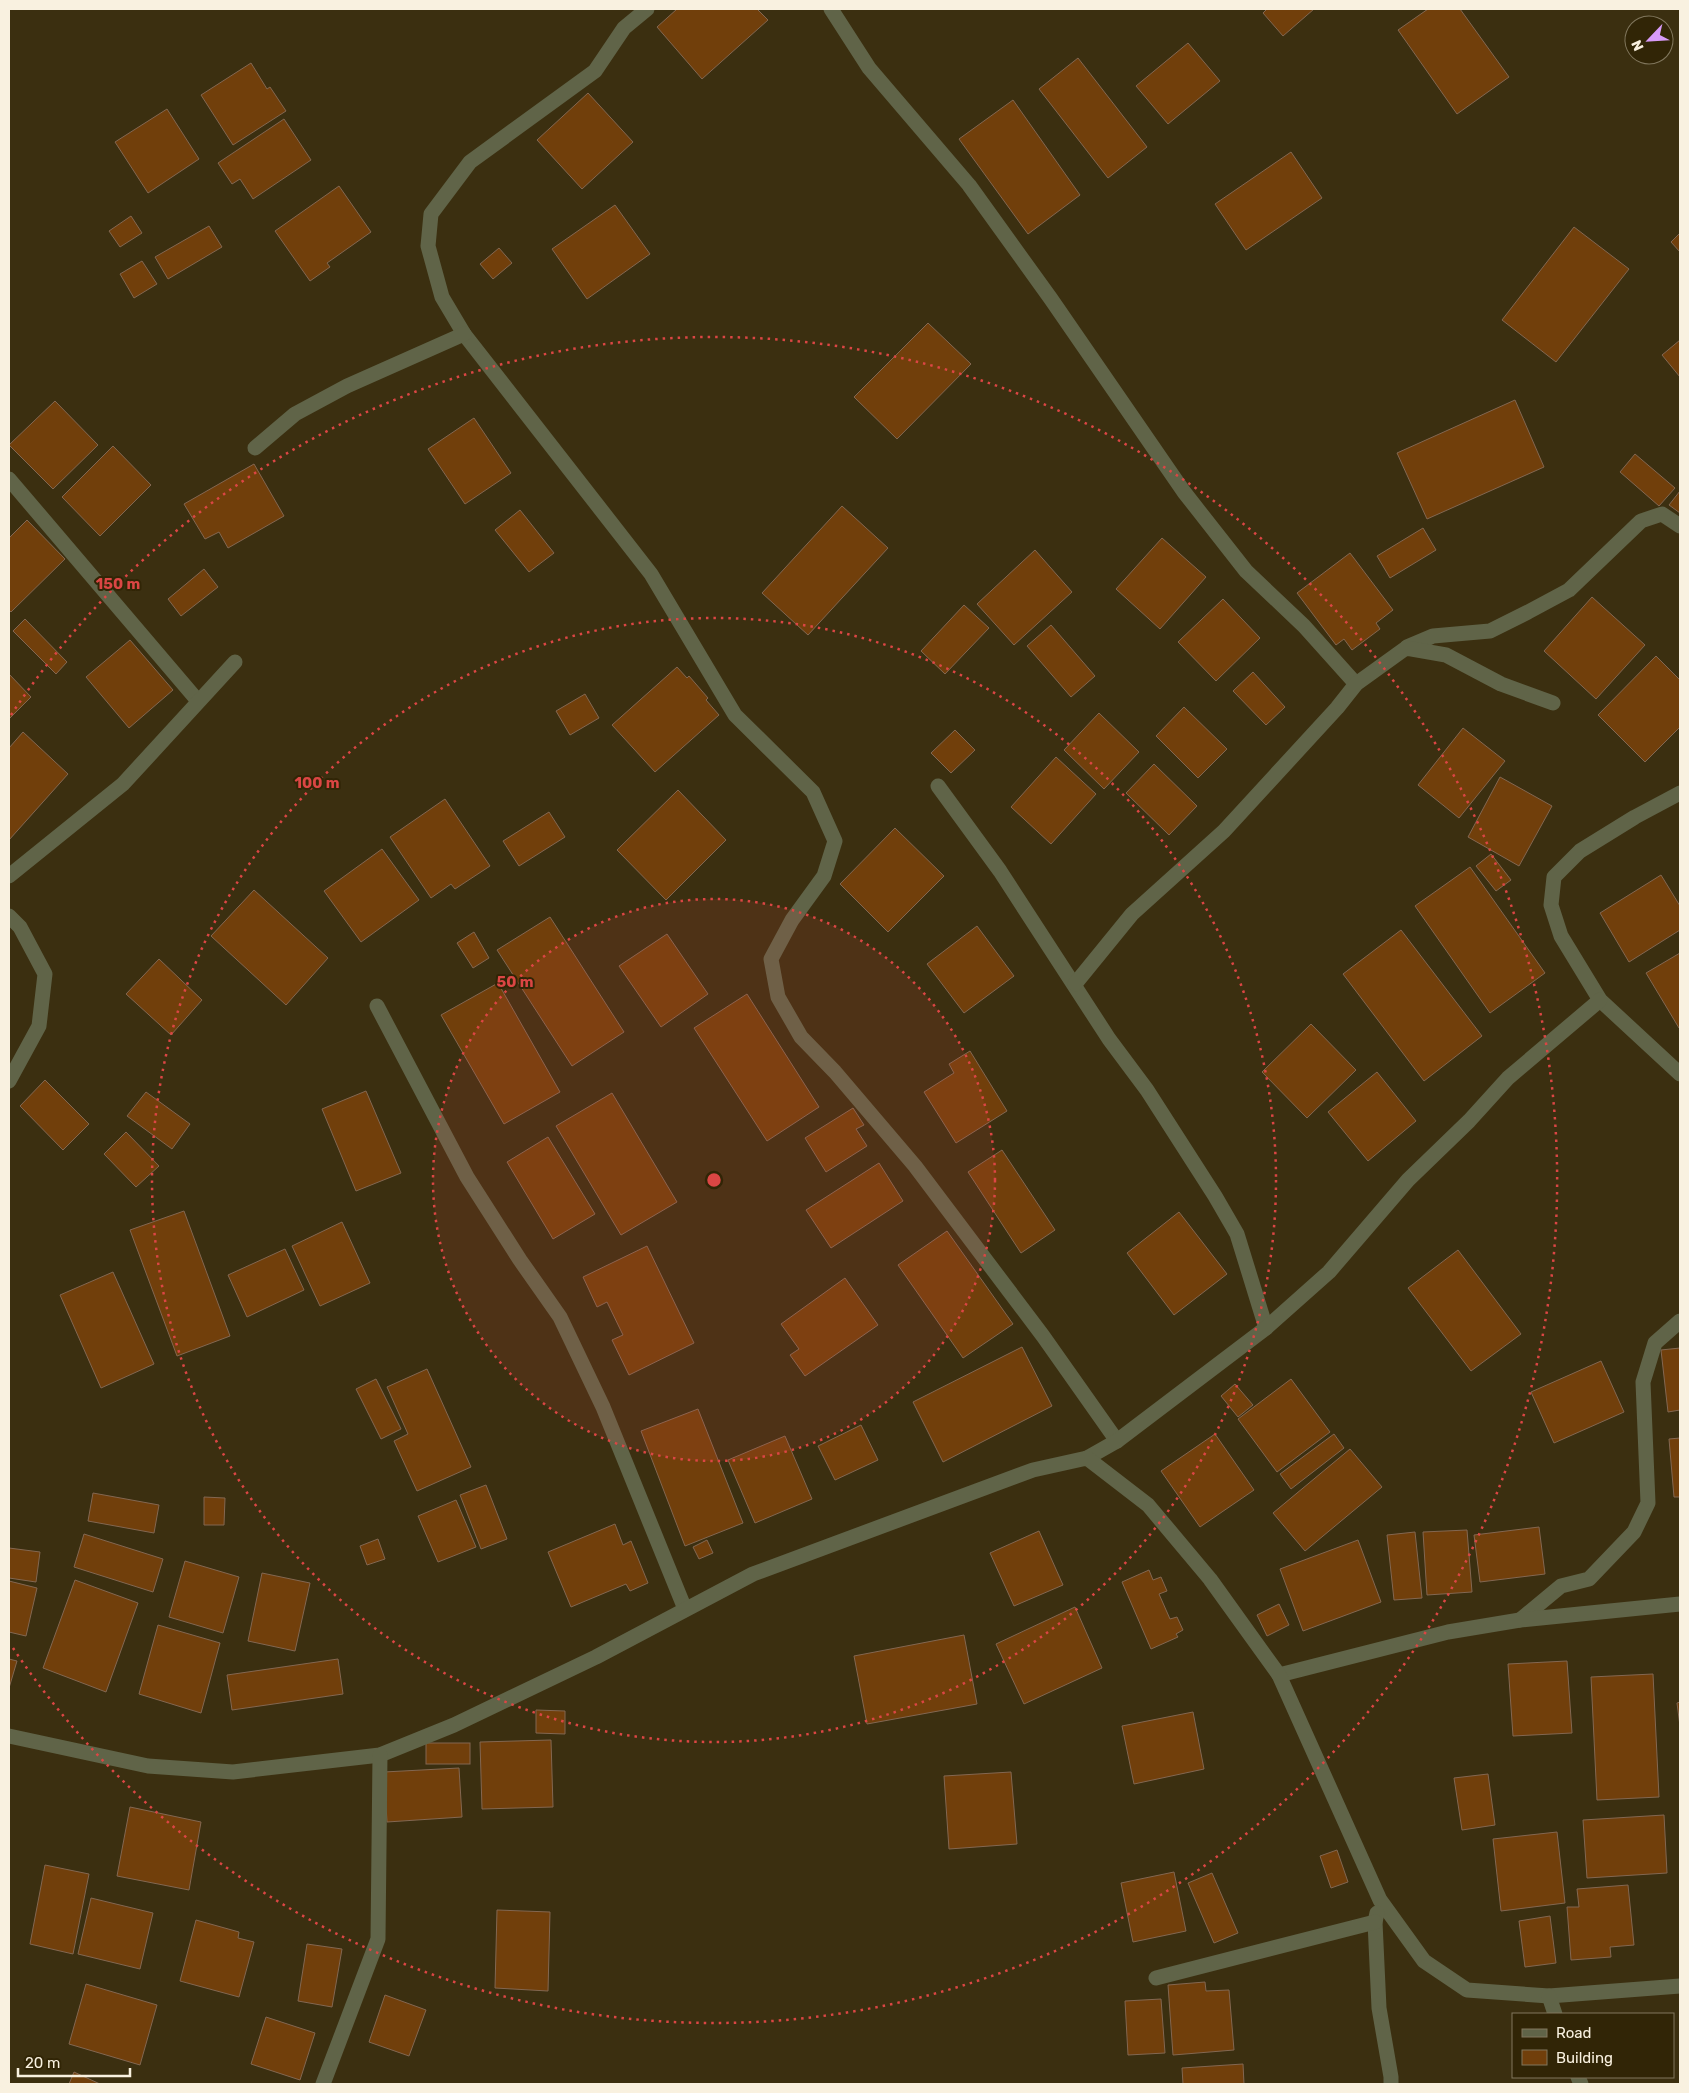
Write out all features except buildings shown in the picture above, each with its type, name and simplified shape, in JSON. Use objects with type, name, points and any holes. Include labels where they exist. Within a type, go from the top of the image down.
[{"type":"street","points":[[647,9],[624,28],[595,71],[470,162],[431,214],[428,246],[442,297],[464,334],[651,574],[735,715],[813,792],[835,841],[824,876],[792,920],[771,960],[778,997],[801,1037],[836,1072],[915,1166],[1043,1336],[1117,1441]]},
{"type":"street","points":[[831,9],[869,68],[969,185],[1051,299],[1184,492],[1246,571],[1304,626],[1356,684]]},
{"type":"street","points":[[255,448],[295,414],[348,386],[464,334]]},
{"type":"street","points":[[9,479],[198,701]]},
{"type":"street","points":[[1074,984],[1132,914],[1224,831],[1337,708],[1356,684],[1406,648],[1434,636],[1490,631],[1569,590],[1640,521],[1662,514],[1680,526]]},
{"type":"street","points":[[1406,648],[1446,655],[1501,684],[1553,702]]},
{"type":"street","points":[[9,876],[123,784],[235,662]]},
{"type":"street","points":[[938,786],[1000,871],[1110,1039],[1147,1090],[1238,1234],[1266,1328]]},
{"type":"street","points":[[1680,793],[1635,817],[1580,851],[1554,877],[1551,905],[1561,936],[1600,1000],[1680,1074]]},
{"type":"street","points":[[9,916],[20,927],[45,974],[39,1026],[9,1081]]},
{"type":"street","points":[[9,1736],[148,1766],[233,1772],[380,1755],[454,1725],[596,1657],[753,1574],[910,1514],[1034,1470],[1087,1458],[1117,1441],[1266,1328],[1329,1272],[1408,1180],[1469,1121],[1508,1078],[1600,1000]]},
{"type":"street","points":[[378,1006],[467,1177],[520,1260],[560,1317],[603,1407],[685,1609]]},
{"type":"street","points":[[1520,1620],[1561,1586],[1589,1579],[1634,1532],[1648,1503],[1643,1382],[1655,1343],[1680,1321]]},
{"type":"street","points":[[1087,1458],[1148,1505],[1210,1579],[1279,1675],[1380,1900],[1424,1961],[1467,1990],[1549,1996],[1680,1986]]},
{"type":"street","points":[[1279,1675],[1448,1632],[1520,1620],[1680,1604]]},
{"type":"street","points":[[323,2084],[378,1940],[380,1755]]},
{"type":"street","points":[[1380,1900],[1375,1922],[1379,2008],[1391,2076],[1390,2084]]},
{"type":"street","points":[[1156,1978],[1375,1922]]},
{"type":"street","points":[[1549,1996],[1556,2013]]}]
